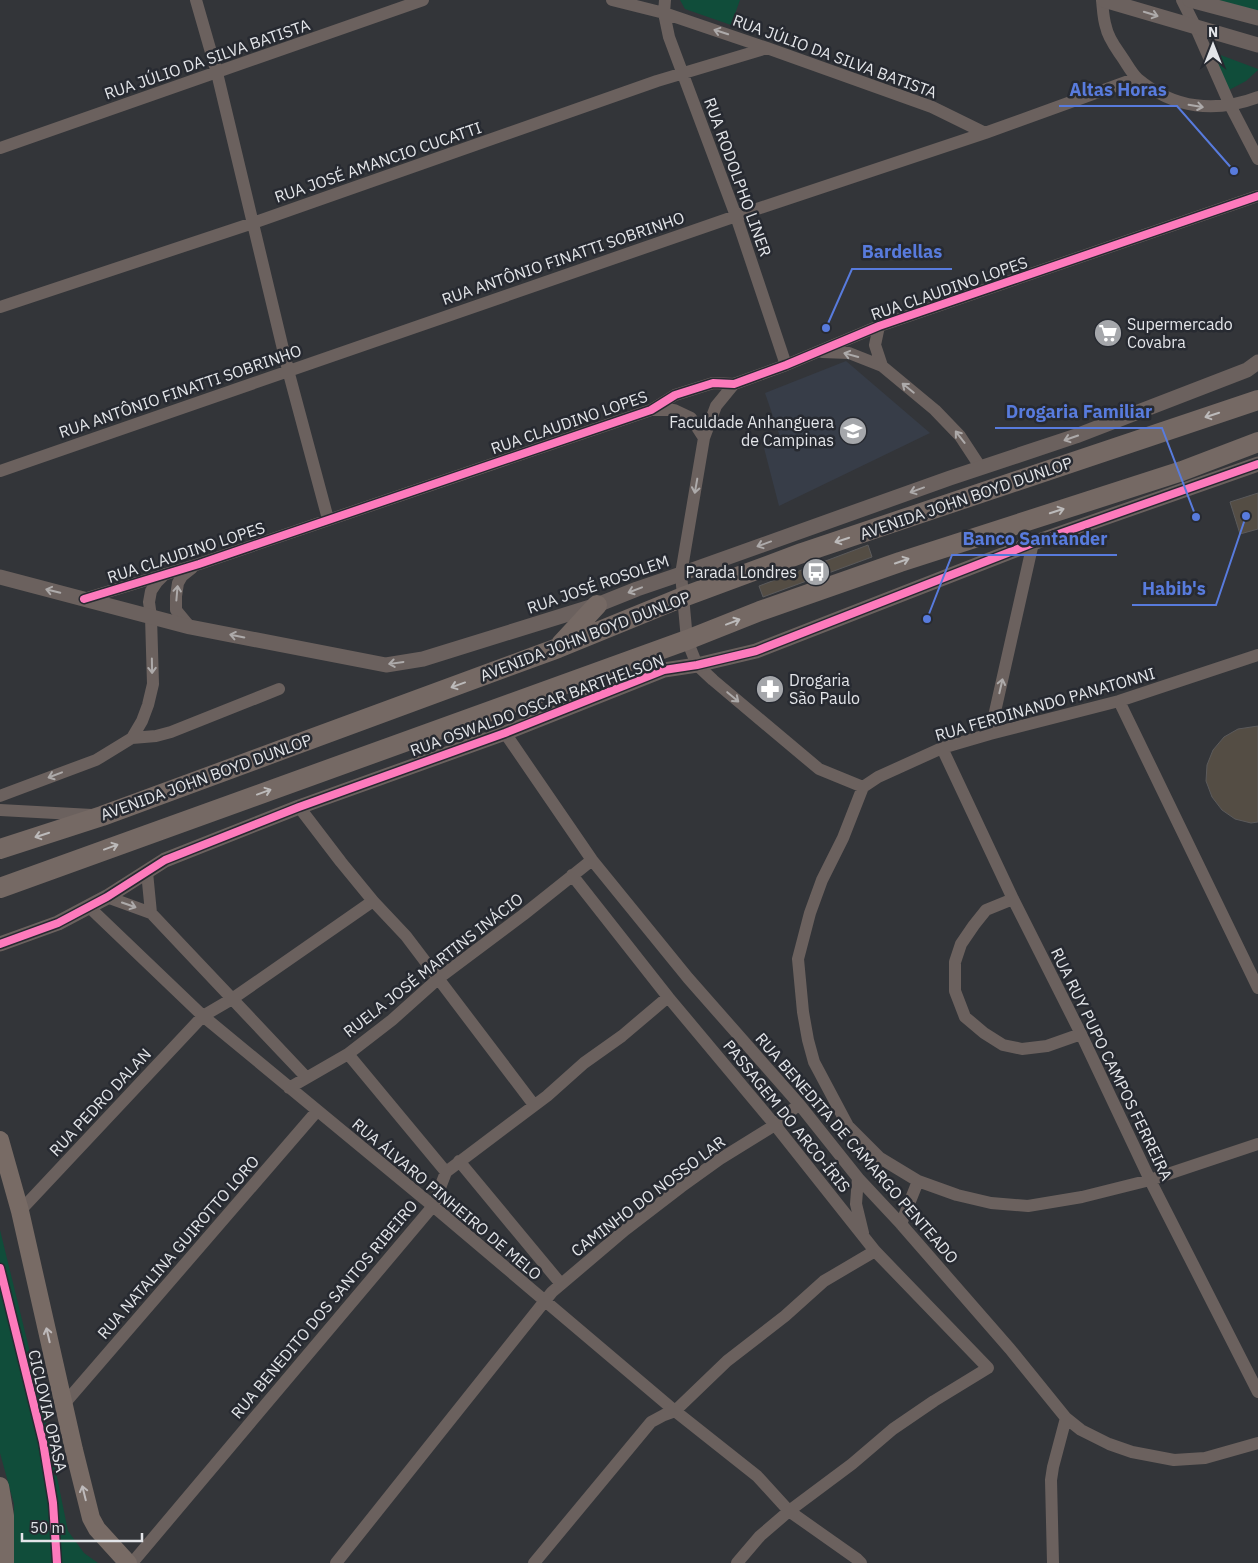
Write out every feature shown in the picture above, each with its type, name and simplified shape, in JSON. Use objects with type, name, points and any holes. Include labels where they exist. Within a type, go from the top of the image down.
[{"type":"main road","name":"AVENIDA JOHN BOYD DUNLOP","points":[[0,849],[102,816],[558,648],[683,597],[802,553],[1258,400]]},
{"type":"main road","name":"AVENIDA JOHN BOYD DUNLOP","points":[[0,888],[687,640],[760,611],[900,562],[1182,471],[1258,442]]},
{"type":"main road","points":[[558,648],[597,605]]},
{"type":"main road","points":[[0,1145],[20,1211],[91,1518],[97,1529],[128,1563]]},
{"type":"main road","points":[[0,1486],[5,1516],[4,1563]]},
{"type":"street","points":[[196,0],[217,73],[288,370],[328,519]]},
{"type":"street","name":"RUA JÚLIO DA SILVA BATISTA","points":[[0,148],[423,0]]},
{"type":"street","name":"RUA JÚLIO DA SILVA BATISTA","points":[[612,0],[664,13],[932,106],[986,133]]},
{"type":"street","name":"RUA RODOLPHO LINER","points":[[665,0],[664,13],[669,37],[736,216],[786,365]]},
{"type":"street","points":[[1258,45],[1103,0],[1106,28],[1114,44],[1137,78],[1169,98],[1188,105],[1207,108],[1242,103],[1258,97]]},
{"type":"street","points":[[1182,0],[1230,105],[1258,159]]},
{"type":"street","points":[[1190,0],[1258,18]]},
{"type":"street","name":"RUA JOSÉ AMANCIO CUCATTI","points":[[0,307],[253,223],[657,81],[767,48]]},
{"type":"street","name":"RUA ANTÔNIO FINATTI SOBRINHO","points":[[0,471],[736,216],[986,133],[1137,78]]},
{"type":"street","name":"RUA CLAUDINO LOPES","points":[[84,599],[199,564],[651,410],[675,395],[713,384],[734,384],[786,365],[879,326],[1258,196]]},
{"type":"street","points":[[879,326],[875,345],[882,366]]},
{"type":"street","points":[[818,352],[849,353],[882,366],[942,416],[960,436],[981,468]]},
{"type":"street","name":"RUA JOSÉ ROSOLEM","points":[[0,577],[190,627],[386,665],[423,659],[597,605],[636,588],[1076,436],[1253,366]]},
{"type":"street","points":[[734,384],[716,406],[704,438],[681,574],[687,640],[697,665],[819,769],[863,787],[843,838],[822,880],[810,913],[798,959],[803,1012],[814,1062],[848,1126],[880,1158],[918,1181],[957,1196],[991,1203],[1028,1206],[1082,1197],[1150,1180],[1258,1144]]},
{"type":"street","points":[[651,410],[674,410],[691,418],[704,438]]},
{"type":"street","name":"RUA OSWALDO OSCAR BARTHELSON","points":[[0,944],[58,922],[89,907],[165,860],[299,807],[505,733],[664,670],[697,665],[756,651],[1033,543],[1258,464]]},
{"type":"street","points":[[990,734],[1033,543]]},
{"type":"street","name":"RUA CLAUDINO LOPES","points":[[190,627],[176,610],[176,596],[178,584],[182,576],[199,564]]},
{"type":"street","name":"RUA CLAUDINO LOPES","points":[[132,738],[142,721],[153,684],[149,602],[151,592],[157,582],[166,574]]},
{"type":"street","name":"RUA FERDINANDO PANATONNI","points":[[863,787],[878,777],[942,748],[1119,701],[1258,655]]},
{"type":"street","points":[[0,796],[96,760],[132,738],[156,736],[171,732],[279,689]]},
{"type":"street","points":[[1119,701],[1258,988]]},
{"type":"street","name":"RUA BENEDITA DE CAMARGO PENTEADO","points":[[505,733],[592,860],[688,978],[799,1104],[858,1178],[902,1224],[1010,1349],[1066,1418],[1081,1430],[1109,1444],[1132,1452],[1174,1460],[1205,1458],[1258,1443]]},
{"type":"street","name":"RUA RUY PUPO CAMPOS FERREIRA","points":[[942,748],[1012,899],[1081,1034],[1150,1180],[1258,1392]]},
{"type":"street","points":[[299,807],[341,862],[406,936],[534,1105]]},
{"type":"street","points":[[0,810],[102,816]]},
{"type":"street","name":"RUELA JOSÉ MARTINS INÁCIO","points":[[289,1088],[348,1054],[392,1020],[439,978],[592,860]]},
{"type":"street","points":[[147,872],[152,913]]},
{"type":"street","name":"PASSAGEM DO ARCO-ÍRIS","points":[[572,875],[668,997],[775,1125],[875,1251],[988,1368],[934,1401],[893,1430],[852,1464],[789,1511]]},
{"type":"street","points":[[107,897],[152,913],[306,1078]]},
{"type":"street","points":[[1012,899],[986,910],[961,944],[955,962],[954,991],[965,1017],[984,1033],[1003,1045],[1022,1049],[1047,1046],[1081,1034]]},
{"type":"street","name":"RUA PEDRO DALAN","points":[[20,1211],[203,1016],[232,1000],[373,900]]},
{"type":"street","name":"RUA ÁLVARO PINHEIRO DE MELO","points":[[89,907],[203,1016],[433,1206],[675,1411],[757,1476],[789,1511],[858,1562]]},
{"type":"street","name":"RUA BENEDITO DOS SANTOS RIBEIRO","points":[[132,1563],[433,1206],[446,1172],[547,1096],[584,1063],[622,1036],[668,997]]},
{"type":"street","points":[[348,1054],[446,1172]]},
{"type":"street","name":"CAMINHO DO NOSSO LAR","points":[[336,1563],[552,1292],[625,1230],[681,1187],[720,1159],[775,1125],[799,1104]]},
{"type":"street","name":"RUA NATALINA GUIROTTO LORO","points":[[64,1404],[317,1111]]},
{"type":"street","points":[[459,1161],[561,1284]]},
{"type":"street","points":[[858,1178],[856,1204],[863,1236]]},
{"type":"street","points":[[902,1224],[918,1181]]},
{"type":"street","points":[[534,1563],[651,1422],[675,1411],[727,1361],[785,1316],[824,1281],[875,1251]]},
{"type":"street","points":[[1054,1563],[1051,1480],[1066,1418]]},
{"type":"street","points":[[737,1563],[760,1536],[789,1511]]},
{"type":"shaded area","name":"Faculdade Anhanguera de Campinas","points":[[846,361],[930,433],[779,506],[764,448],[781,440],[765,393]]},
{"type":"green space","points":[[680,0],[740,0],[731,25],[685,9]]},
{"type":"green space","points":[[1215,0],[1258,0],[1258,13]]},
{"type":"green space","points":[[1207,50],[1258,70],[1246,81],[1229,90]]},
{"type":"green space","points":[[0,1230],[39,1389],[68,1531],[84,1553],[98,1563],[13,1563],[14,1504],[0,1453]]},
{"type":"building","points":[[1258,493],[1258,529],[1240,534],[1230,502]]},
{"type":"building","name":"Parada Londres","points":[[868,545],[872,557],[763,597],[759,586]]},
{"type":"building","points":[[1258,726],[1258,822],[1251,823],[1235,819],[1222,810],[1212,797],[1206,781],[1207,765],[1213,750],[1224,737],[1238,729]]},
{"type":"cycle path","points":[[84,599],[199,564],[651,410],[675,395],[713,383],[734,384],[786,365],[879,326],[1258,196]]},
{"type":"cycle path","points":[[0,944],[58,923],[107,897],[165,860],[299,807],[505,733],[664,670],[697,665],[756,651],[1033,543],[1258,464]]},
{"type":"cycle path","name":"CICLOVIA OPASA","points":[[0,1268],[43,1442],[53,1503],[57,1563]]},
{"type":"place","name":"Altas Horas","points":[[1234,171]]},
{"type":"place","name":"Bardellas","points":[[826,328]]},
{"type":"place","name":"Supermercado Covabra","points":[[1108,333]]},
{"type":"place","name":"Faculdade Anhanguera de Campinas","points":[[853,431]]},
{"type":"place","name":"Habib's","points":[[1246,516]]},
{"type":"place","name":"Drogaria Familiar","points":[[1196,517]]},
{"type":"place","name":"Parada Londres","points":[[816,572]]},
{"type":"place","name":"Banco Santander","points":[[927,619]]},
{"type":"place","name":"Drogaria São Paulo","points":[[770,689]]}]
